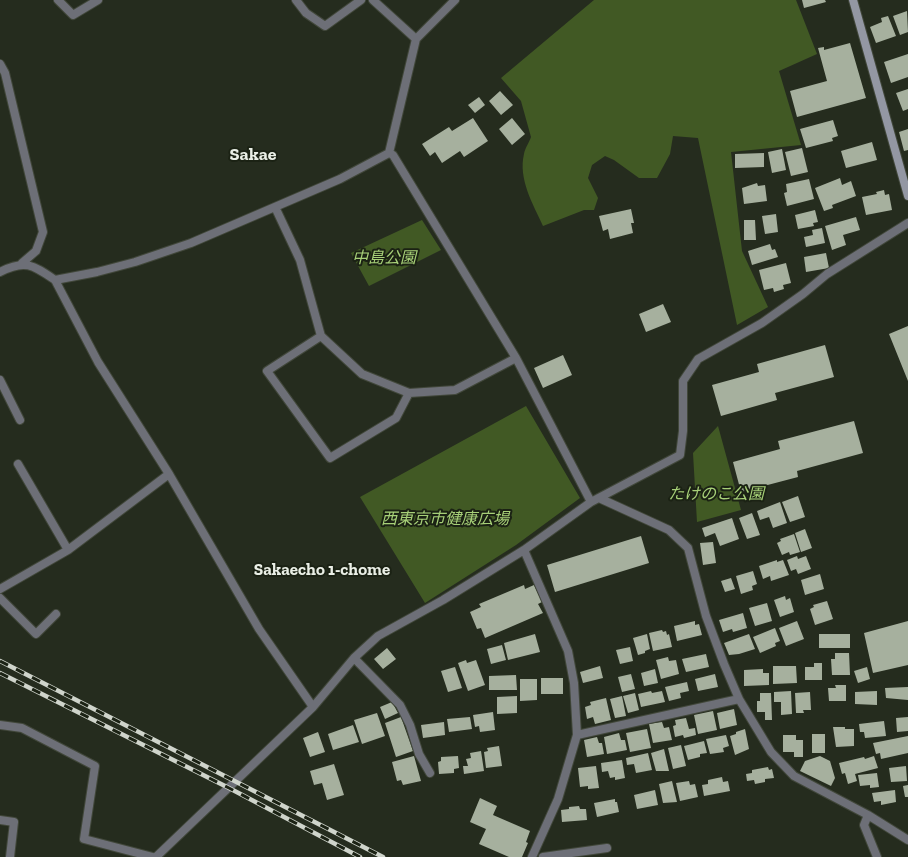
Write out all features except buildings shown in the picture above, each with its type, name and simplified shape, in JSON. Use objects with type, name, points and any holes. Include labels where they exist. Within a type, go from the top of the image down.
[{"type":"main road","points":[[853,0],[908,196]]},
{"type":"street","points":[[58,0],[73,15],[98,0]]},
{"type":"street","points":[[296,0],[306,13],[325,26],[361,0]]},
{"type":"street","points":[[373,0],[416,39]]},
{"type":"street","points":[[55,280],[97,272],[135,262],[191,243],[340,179],[389,153],[416,39],[455,0]]},
{"type":"street","points":[[0,64],[5,73],[43,232],[36,251],[22,263],[0,272]]},
{"type":"street","points":[[389,153],[393,155],[516,358],[591,502]]},
{"type":"street","points":[[275,207],[300,260],[321,336],[362,374],[409,393],[455,390],[516,358]]},
{"type":"street","points":[[156,857],[313,707],[354,658],[378,636],[443,600],[524,550],[591,502],[612,489],[680,455],[683,431],[683,381],[698,359],[762,323],[803,294],[827,274],[908,223]]},
{"type":"street","points":[[22,263],[38,268],[55,280],[98,362],[169,474],[258,629],[313,707]]},
{"type":"street","points":[[321,336],[267,371],[330,458],[396,418],[409,393]]},
{"type":"street","points":[[0,380],[20,420]]},
{"type":"street","points":[[18,464],[68,550]]},
{"type":"street","points":[[0,589],[44,566],[68,550],[169,474]]},
{"type":"street","points":[[599,498],[670,530],[688,548],[706,616],[739,699],[771,752],[794,776],[868,815],[908,840]]},
{"type":"street","points":[[524,550],[568,651],[574,683],[577,735],[558,799],[532,857]]},
{"type":"street","points":[[0,598],[36,634],[56,614]]},
{"type":"street","points":[[354,658],[400,705],[410,725],[419,754],[430,773]]},
{"type":"street","points":[[577,735],[739,699]]},
{"type":"street","points":[[0,725],[22,728],[96,766],[84,839],[152,857]]},
{"type":"street","points":[[868,815],[864,825],[877,857]]},
{"type":"street","points":[[0,820],[14,822],[10,857]]},
{"type":"street","points":[[543,857],[578,855],[607,848]]},
{"type":"green space","points":[[594,0],[796,0],[817,54],[779,71],[801,145],[731,152],[742,251],[768,307],[737,325],[698,138],[673,136],[670,154],[657,178],[639,178],[614,160],[605,156],[592,165],[588,178],[598,198],[594,210],[584,210],[543,226],[531,200],[523,173],[523,163],[525,152],[531,137],[521,101],[501,78]]},
{"type":"green space","name":"中島公園","points":[[422,220],[441,250],[369,286],[351,253]]},
{"type":"green space","name":"西東京市健康広場","points":[[526,406],[580,498],[516,545],[425,603],[360,497]]},
{"type":"green space","name":"たけのこ公園","points":[[718,426],[741,510],[697,522],[693,453]]},
{"type":"railway","points":[[0,661],[383,857]]},
{"type":"railway","points":[[0,673],[229,788],[360,857]]},
{"type":"district","name":"Sakae","points":[[253,155]]},
{"type":"district","name":"Sakaecho 1-chome","points":[[322,570]]}]
